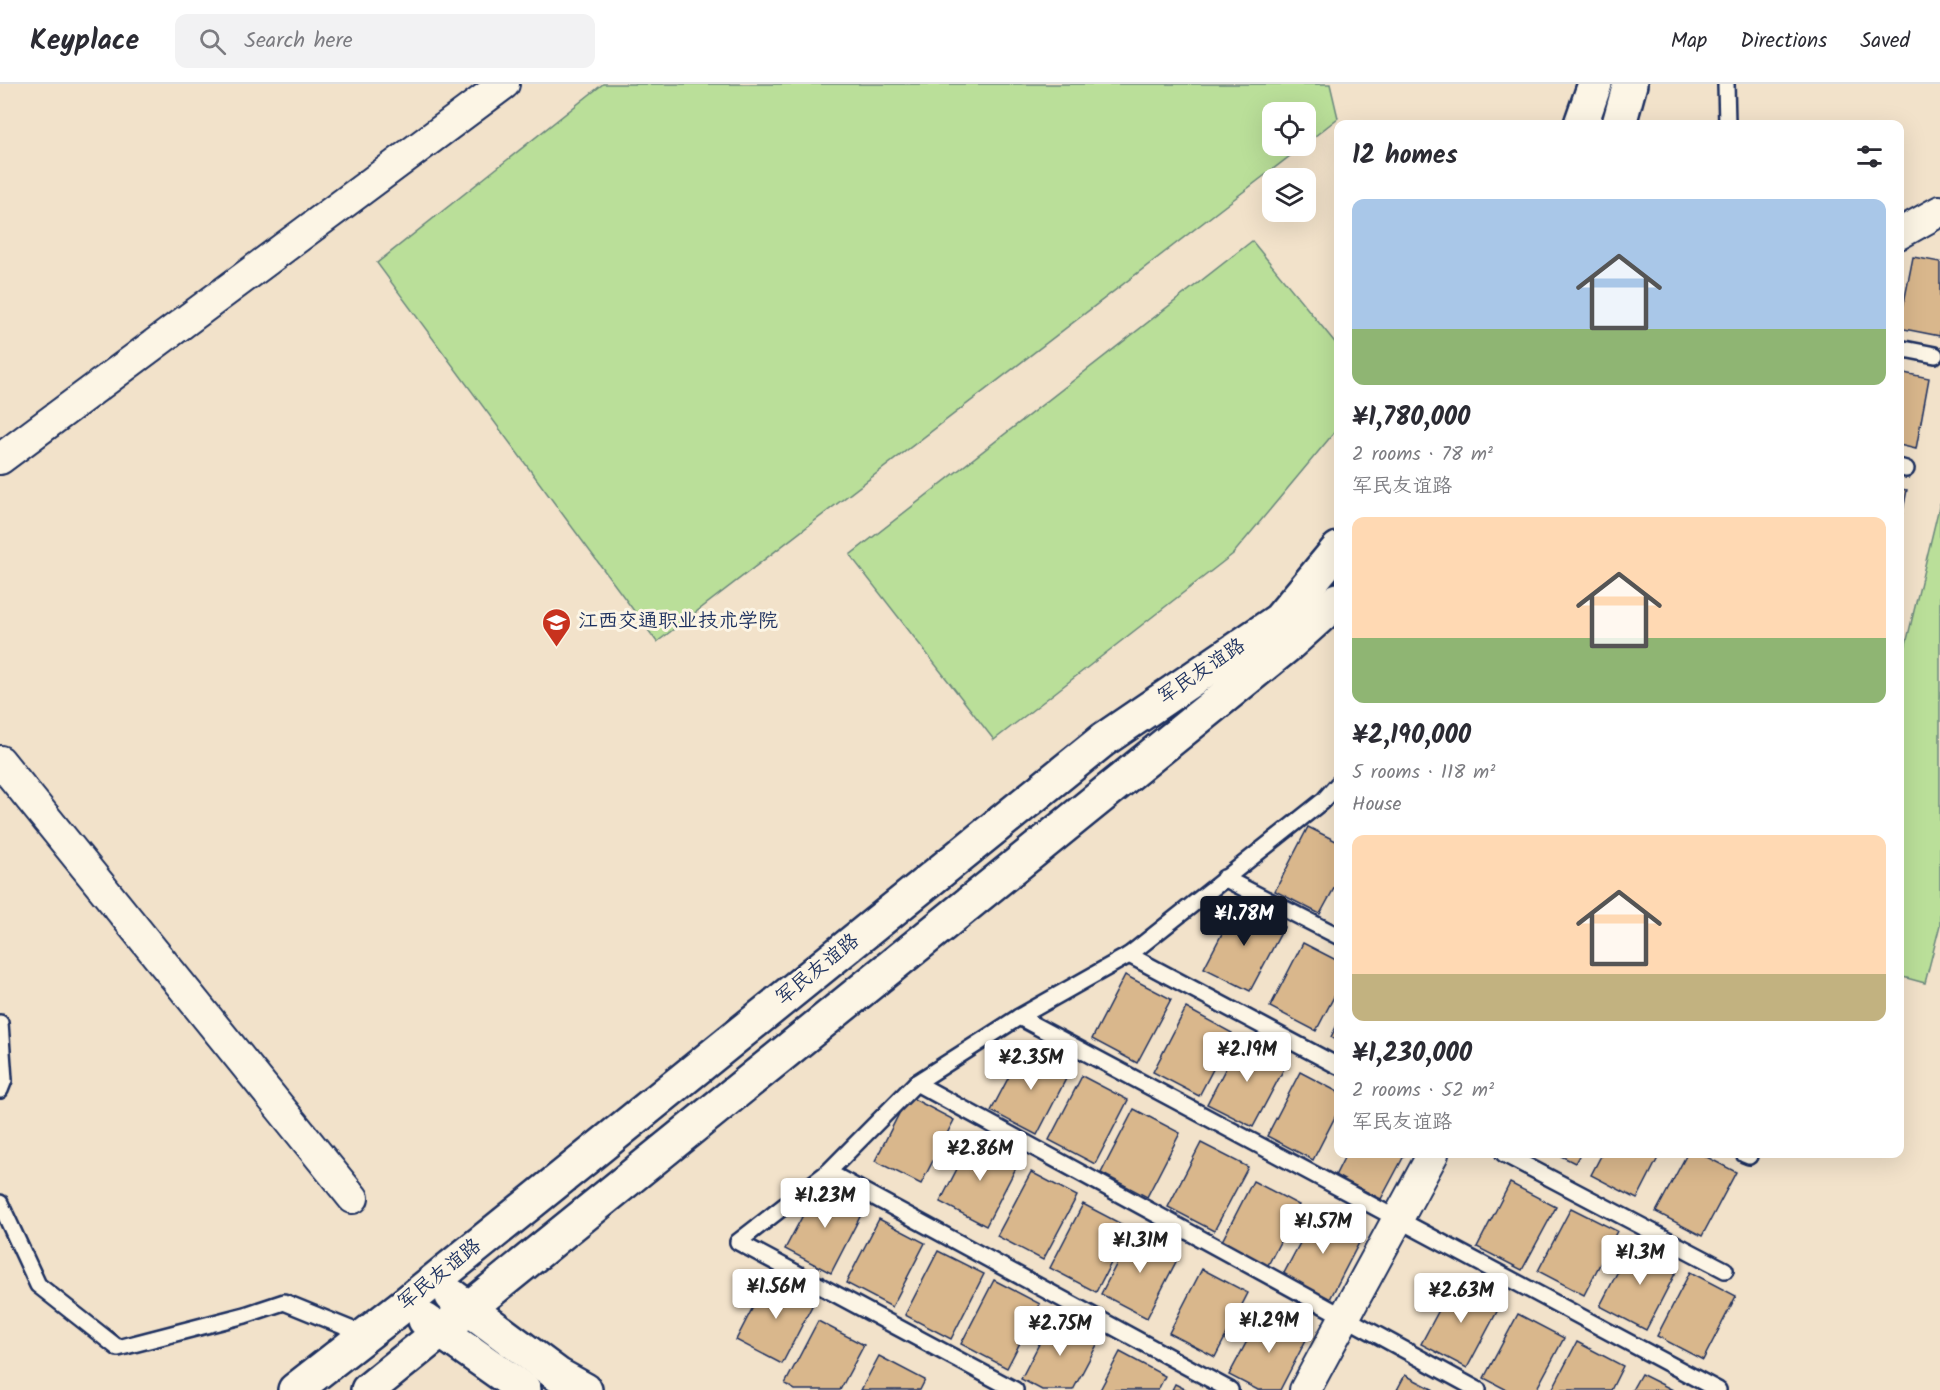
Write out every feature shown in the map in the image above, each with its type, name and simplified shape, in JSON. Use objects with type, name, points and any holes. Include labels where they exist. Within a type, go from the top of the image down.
[{"type":"street","points":[[0,459],[504,84]]},
{"type":"street","points":[[1582,120],[1595,84]]},
{"type":"street","points":[[1620,120],[1630,84]]},
{"type":"street","points":[[1904,231],[1940,210]]},
{"type":"street","name":"军民友谊路","points":[[295,1390],[404,1305],[1103,740],[1279,620],[1334,554]]},
{"type":"street","name":"军民友谊路","points":[[368,1390],[1288,645],[1334,604]]},
{"type":"street","points":[[0,760],[353,1198]]},
{"type":"street","points":[[1305,1390],[1431,1158]]},
{"type":"street","points":[[432,1281],[558,1376],[585,1390]]},
{"type":"street","points":[[404,1305],[524,1390]]},
{"type":"lane","points":[[1726,84],[1727,120]]},
{"type":"lane","points":[[1904,349],[1935,355]]},
{"type":"lane","points":[[1015,1390],[738,1242],[828,1172],[916,1083],[1019,1017],[1129,955],[1224,878],[1331,803]]},
{"type":"lane","points":[[1224,878],[1334,934]]},
{"type":"lane","points":[[1129,955],[1334,1064]]},
{"type":"lane","points":[[1019,1017],[1718,1390]]},
{"type":"lane","points":[[0,1023],[4,1080],[0,1090]]},
{"type":"lane","points":[[916,1083],[1478,1390]]},
{"type":"lane","points":[[1512,1158],[1725,1270]]},
{"type":"lane","points":[[828,1172],[1230,1390]]},
{"type":"lane","points":[[0,1203],[38,1285],[118,1348],[245,1315],[284,1302],[365,1335]]},
{"type":"green space","points":[[603,84],[1330,84],[1338,118],[1316,135],[1316,102],[1262,102],[1262,156],[1290,156],[1274,168],[1262,168],[1262,177],[657,642],[377,263]]},
{"type":"green space","points":[[1252,241],[1334,341],[1334,433],[1233,554],[994,740],[850,555]]},
{"type":"green space","points":[[1940,503],[1940,925],[1925,983],[1904,977],[1904,652]]},
{"type":"building","points":[[1913,257],[1940,262],[1940,336],[1904,329],[1904,303]]},
{"type":"building","points":[[1904,373],[1929,378],[1916,449],[1904,446]]},
{"type":"building","points":[[1904,490],[1907,490],[1904,505]]},
{"type":"building","points":[[1308,827],[1334,840],[1334,888],[1320,914],[1275,891]]},
{"type":"building","points":[[1238,903],[1284,927],[1250,991],[1204,968]]},
{"type":"building","points":[[1303,943],[1334,959],[1334,997],[1316,1031],[1270,1007]]},
{"type":"building","points":[[1125,975],[1171,999],[1137,1063],[1092,1039]]},
{"type":"building","points":[[1186,1008],[1232,1033],[1199,1096],[1153,1072]]},
{"type":"building","points":[[1241,1039],[1287,1063],[1253,1127],[1207,1104]]},
{"type":"building","points":[[1024,1048],[1070,1071],[1037,1135],[991,1111]]},
{"type":"building","points":[[1300,1072],[1334,1090],[1334,1119],[1313,1160],[1267,1136]]},
{"type":"building","points":[[1082,1076],[1128,1100],[1095,1164],[1049,1140]]},
{"type":"building","points":[[908,1096],[954,1120],[921,1184],[875,1161]]},
{"type":"building","points":[[1134,1109],[1180,1133],[1147,1197],[1101,1173]]},
{"type":"building","points":[[973,1138],[1019,1162],[986,1226],[940,1202]]},
{"type":"building","points":[[1201,1143],[1248,1167],[1214,1231],[1168,1207]]},
{"type":"building","points":[[1344,1158],[1403,1158],[1381,1199],[1335,1176]]},
{"type":"building","points":[[1565,1158],[1578,1158],[1575,1163]]},
{"type":"building","points":[[1600,1158],[1658,1158],[1637,1199],[1591,1175]]},
{"type":"building","points":[[1685,1158],[1709,1158],[1736,1172],[1702,1236],[1656,1212]]},
{"type":"building","points":[[1031,1172],[1077,1196],[1043,1260],[997,1236]]},
{"type":"building","points":[[1253,1181],[1299,1205],[1266,1269],[1220,1245]]},
{"type":"building","points":[[1510,1183],[1556,1207],[1522,1270],[1477,1247]]},
{"type":"building","points":[[819,1185],[864,1209],[831,1273],[785,1249]]},
{"type":"building","points":[[1083,1204],[1129,1228],[1096,1292],[1050,1268]]},
{"type":"building","points":[[1571,1208],[1617,1231],[1584,1295],[1538,1271]]},
{"type":"building","points":[[1317,1211],[1363,1235],[1330,1299],[1283,1275]]},
{"type":"building","points":[[879,1219],[925,1243],[892,1307],[846,1283]]},
{"type":"building","points":[[1134,1230],[1180,1254],[1147,1318],[1101,1294]]},
{"type":"building","points":[[1633,1242],[1679,1266],[1646,1330],[1600,1306]]},
{"type":"building","points":[[938,1251],[984,1274],[951,1339],[905,1315]]},
{"type":"building","points":[[1202,1269],[1248,1293],[1215,1357],[1169,1333]]},
{"type":"building","points":[[1690,1272],[1736,1296],[1703,1360],[1657,1336]]},
{"type":"building","points":[[769,1276],[815,1300],[782,1364],[736,1340]]},
{"type":"building","points":[[994,1280],[1040,1304],[1007,1368],[961,1344]]},
{"type":"building","points":[[1455,1280],[1501,1304],[1467,1368],[1421,1344]]},
{"type":"building","points":[[1263,1311],[1309,1334],[1280,1390],[1258,1390],[1229,1375]]},
{"type":"building","points":[[1518,1314],[1564,1338],[1536,1390],[1507,1390],[1484,1378]]},
{"type":"building","points":[[1054,1315],[1100,1339],[1073,1390],[1042,1390],[1021,1379]]},
{"type":"building","points":[[818,1321],[864,1345],[840,1390],[795,1390],[785,1384]]},
{"type":"building","points":[[1577,1342],[1623,1366],[1611,1390],[1552,1390]]},
{"type":"building","points":[[1120,1352],[1165,1376],[1158,1390],[1100,1390]]},
{"type":"building","points":[[879,1356],[925,1380],[920,1390],[861,1390]]},
{"type":"building","points":[[1641,1374],[1673,1390],[1632,1390]]},
{"type":"building","points":[[1405,1375],[1434,1390],[1397,1390]]},
{"type":"building","points":[[1175,1384],[1187,1390],[1172,1390]]},
{"type":"place","name":"江西交通职业技术学院","points":[[557,648]]}]
